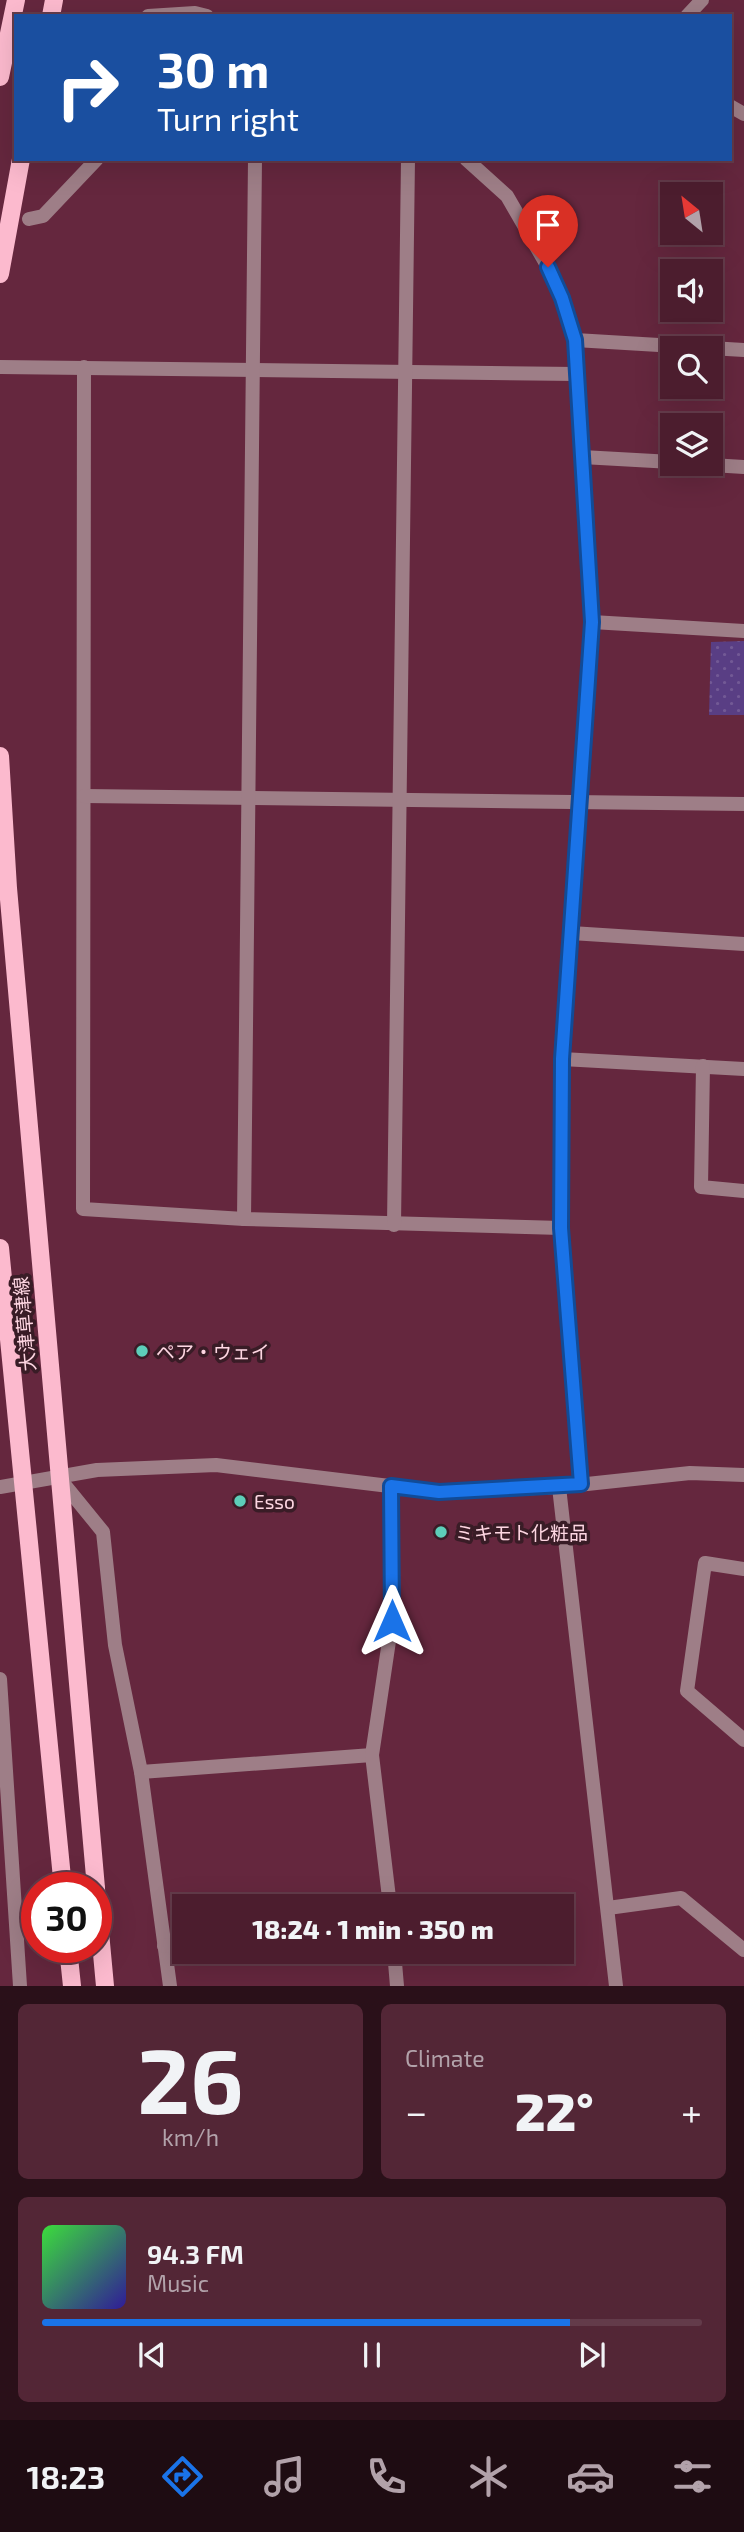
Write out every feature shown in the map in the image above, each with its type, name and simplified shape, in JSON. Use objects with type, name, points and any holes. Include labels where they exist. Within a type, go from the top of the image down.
[{"type":"main road","points":[[0,77],[3,44],[11,26],[16,0]]},
{"type":"main road","points":[[0,274],[21,161]]},
{"type":"main road","name":"大津草津線","points":[[0,756],[8,888],[94,1872]]},
{"type":"main road","name":"大津草津線","points":[[0,1248],[25,1482],[61,1872]]},
{"type":"main road","points":[[70,1963],[72,1986]]},
{"type":"main road","name":"大津草津線","points":[[103,1963],[105,1986]]},
{"type":"street","points":[[689,14],[702,0]]},
{"type":"street","points":[[168,14],[198,11]]},
{"type":"street","points":[[29,219],[43,216],[95,161]]},
{"type":"street","points":[[244,1219],[255,161]]},
{"type":"street","points":[[394,1225],[408,161]]},
{"type":"street","points":[[468,161],[508,196],[548,267],[562,298],[575,340],[592,622],[562,1059],[561,1228],[581,1484]]},
{"type":"street","points":[[575,340],[660,345]]},
{"type":"street","points":[[723,349],[744,350]]},
{"type":"street","points":[[0,367],[576,374]]},
{"type":"street","points":[[84,367],[83,1209],[394,1225],[561,1228]]},
{"type":"street","points":[[582,457],[660,462]]},
{"type":"street","points":[[723,466],[744,467]]},
{"type":"street","points":[[592,622],[744,631]]},
{"type":"street","points":[[84,796],[744,804]]},
{"type":"street","points":[[571,933],[744,944]]},
{"type":"street","points":[[562,1059],[744,1069]]},
{"type":"street","points":[[703,1066],[701,1187],[744,1191]]},
{"type":"street","points":[[0,1487],[97,1470],[216,1465],[439,1492],[559,1487],[690,1473],[744,1475]]},
{"type":"street","points":[[58,1477],[103,1532],[115,1645],[141,1772],[170,1986]]},
{"type":"street","points":[[389,1894],[372,1755],[392,1621],[391,1486]]},
{"type":"street","points":[[559,1487],[617,1986]]},
{"type":"street","points":[[744,1569],[705,1563],[687,1691],[744,1740]]},
{"type":"street","points":[[0,1679],[20,1986]]},
{"type":"street","points":[[141,1772],[372,1755]]},
{"type":"street","points":[[608,1908],[681,1898],[744,1950]]},
{"type":"street","points":[[164,1946],[172,1945]]},
{"type":"street","points":[[395,1964],[397,1986]]},
{"type":"shaded area","points":[[744,641],[744,715],[709,715],[711,642]]},
{"type":"place","name":"ペア・ウェイ","points":[[142,1351]]},
{"type":"place","name":"Esso","points":[[240,1501]]},
{"type":"place","name":"ミキモト化粧品","points":[[441,1532]]},
{"type":"route","points":[[392,1621],[391,1486],[439,1492],[581,1484],[561,1228],[562,1059],[592,622],[575,340],[562,298],[548,267]]}]
